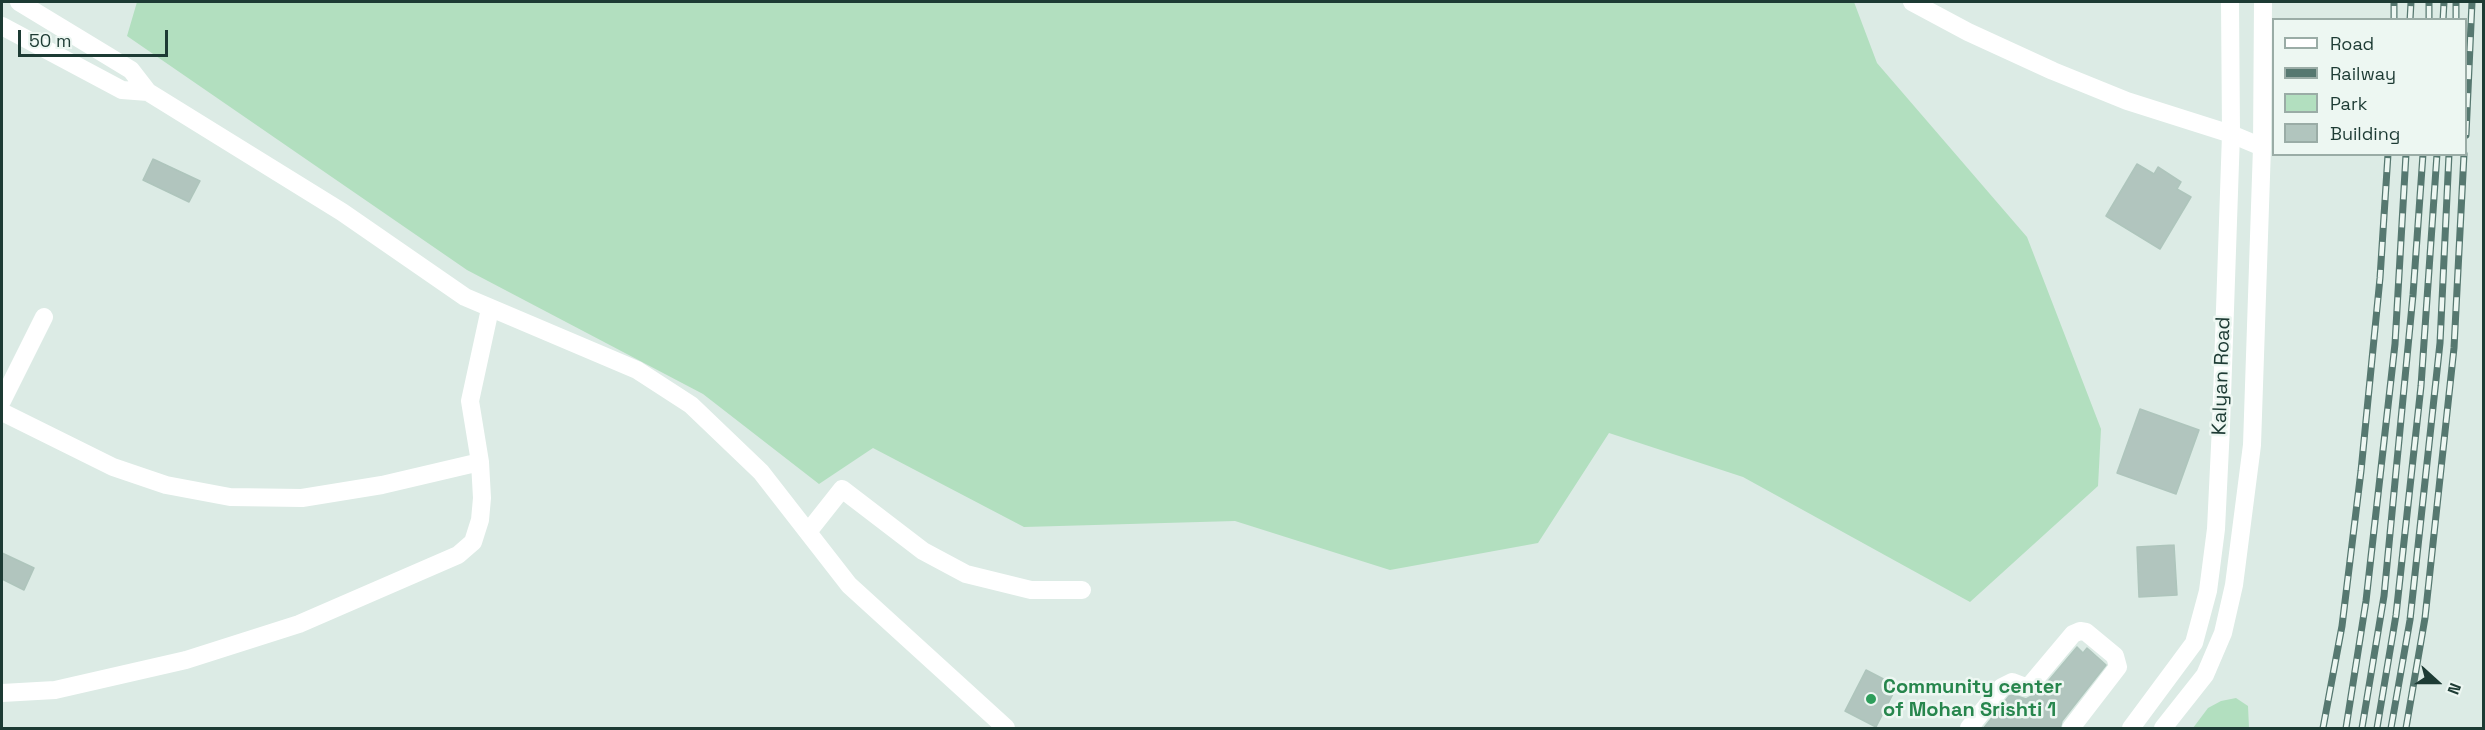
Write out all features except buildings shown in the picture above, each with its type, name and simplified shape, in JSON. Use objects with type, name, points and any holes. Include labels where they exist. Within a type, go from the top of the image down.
[{"type":"street","points":[[19,2],[131,70],[148,92],[342,212],[465,297],[637,370],[691,405],[761,472],[849,585],[1006,729]]},
{"type":"street","points":[[1911,2],[1968,32],[2053,71],[2127,101],[2230,134],[2262,147]]},
{"type":"street","name":"Kalyan Road","points":[[2131,729],[2194,643],[2208,591],[2216,529],[2230,134],[2230,2]]},
{"type":"street","name":"Kalyan Road","points":[[2163,729],[2205,675],[2223,633],[2234,585],[2252,445],[2262,147],[2263,2]]},
{"type":"street","points":[[2,26],[122,90],[148,92]]},
{"type":"street","points":[[2,693],[55,690],[186,660],[299,624],[458,555],[473,542],[480,520],[482,498],[480,462],[470,401],[490,309]]},
{"type":"street","points":[[2,401],[44,317]]},
{"type":"street","points":[[2,412],[113,467],[166,485],[230,497],[302,498],[382,485],[480,462]]},
{"type":"street","points":[[808,532],[842,489],[923,551],[966,574],[1031,590],[1082,590]]},
{"type":"street","points":[[2202,612],[2227,618]]},
{"type":"street","points":[[1969,729],[2002,687],[2012,682],[2025,687],[2031,684],[2073,634],[2080,631],[2086,632],[2115,656],[2118,667],[2071,729]]},
{"type":"green space","points":[[137,2],[1854,2],[1877,63],[2027,237],[2101,429],[2098,486],[1970,602],[1743,477],[1609,433],[1538,543],[1390,570],[1235,521],[1024,527],[873,448],[819,484],[703,394],[467,270],[127,36]]},
{"type":"green space","points":[[2236,698],[2248,706],[2249,728],[2193,728],[2208,708],[2221,701]]},
{"type":"railway","points":[[2394,2],[2394,18]]},
{"type":"railway","points":[[2410,18],[2411,2]]},
{"type":"railway","points":[[2429,2],[2429,18]]},
{"type":"railway","points":[[2443,18],[2444,2]]},
{"type":"railway","points":[[2456,2],[2456,18]]},
{"type":"railway","points":[[2467,113],[2472,2]]},
{"type":"railway","points":[[2323,728],[2342,626],[2361,471],[2380,278],[2388,156]]},
{"type":"railway","points":[[2346,728],[2366,601],[2395,344],[2406,156]]},
{"type":"railway","points":[[2362,728],[2384,596],[2413,295],[2423,156]]},
{"type":"railway","points":[[2377,728],[2396,615],[2421,386],[2437,156]]},
{"type":"railway","points":[[2391,728],[2410,620],[2440,343],[2449,156]]},
{"type":"railway","points":[[2406,728],[2425,618],[2454,348],[2464,156]]},
{"type":"place","name":"Community center of Mohan Srishti 1","points":[[1871,699]]}]
